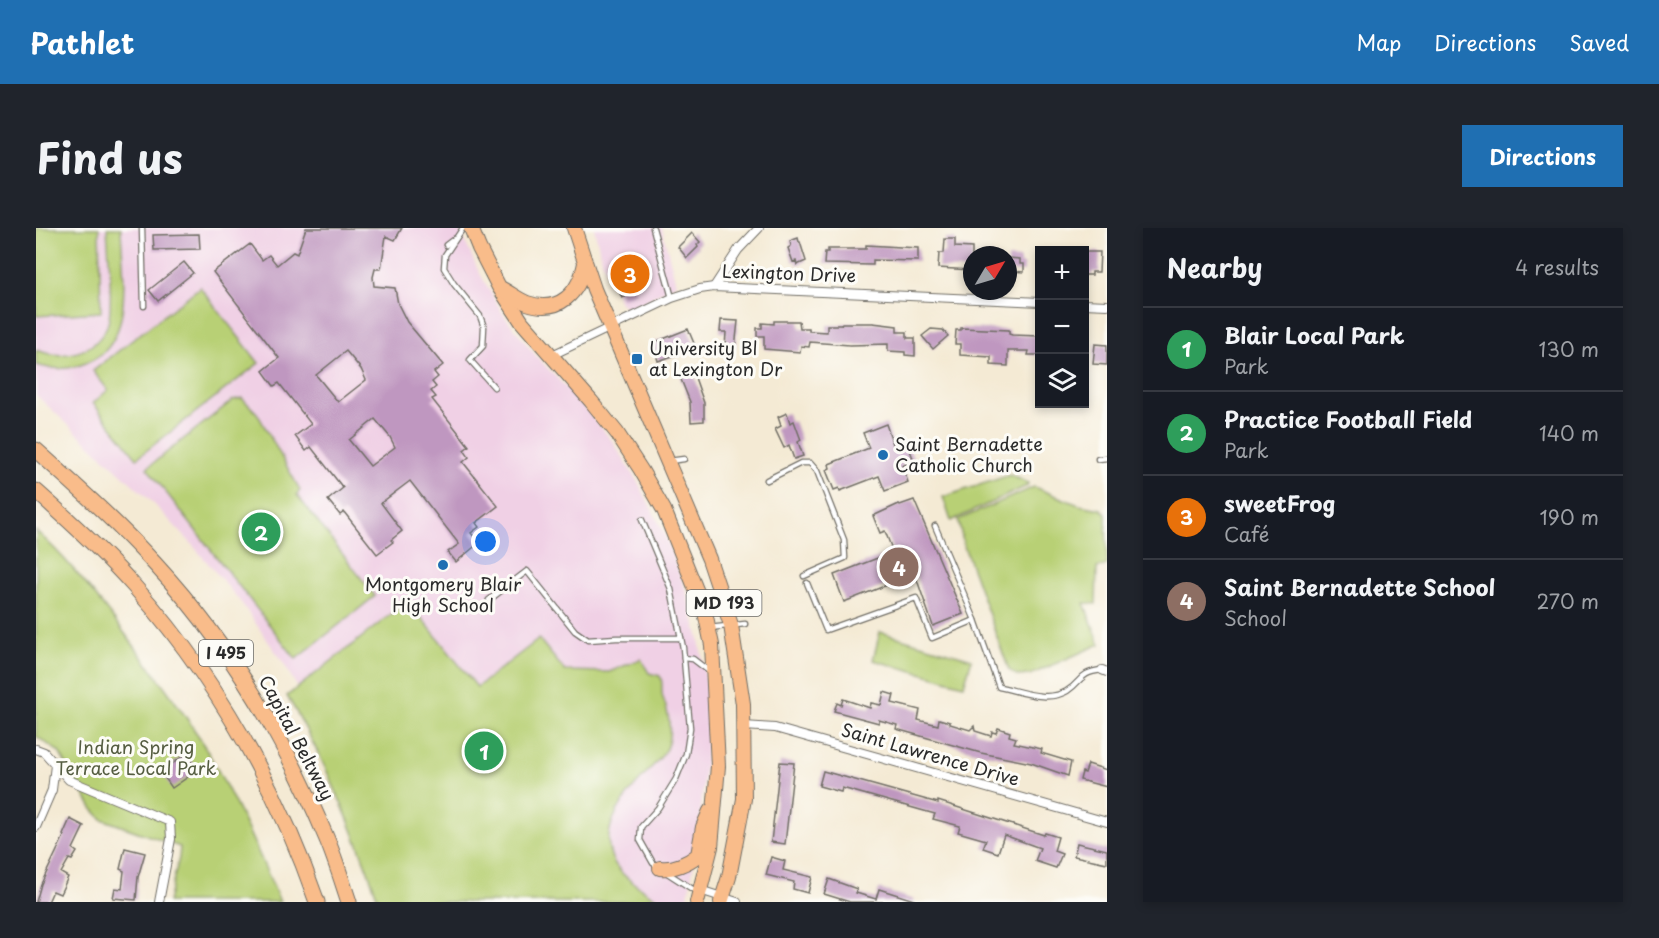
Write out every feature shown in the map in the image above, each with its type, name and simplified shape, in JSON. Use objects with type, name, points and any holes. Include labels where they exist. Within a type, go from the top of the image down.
[{"type":"highway","name":"Capital Beltway","points":[[36,450],[156,564],[232,662],[266,716],[297,773],[327,838],[349,902]]},
{"type":"highway","name":"I 495","points":[[38,492],[133,585],[207,680],[238,728],[270,787],[299,852],[317,902]]},
{"type":"main road","name":"MD 193","points":[[471,228],[499,287],[522,322],[617,434],[647,480],[664,510],[705,612],[712,645],[718,750],[711,847],[699,895]]},
{"type":"main road","name":"MD 193","points":[[574,228],[585,263],[611,327],[738,624],[744,726],[744,799],[729,877],[722,900]]},
{"type":"main road","points":[[499,287],[525,303],[538,306],[552,305],[567,299],[577,289],[582,280],[585,263]]},
{"type":"main road","points":[[660,868],[677,866],[698,855],[703,827],[715,805]]},
{"type":"street","points":[[714,287],[734,256],[759,228]]},
{"type":"street","name":"Lexington Drive","points":[[552,356],[672,298],[714,287],[1035,302]]},
{"type":"street","points":[[1089,304],[1107,305]]},
{"type":"street","name":"Saint Lawrence Drive","points":[[744,726],[775,728],[1107,822]]},
{"type":"street","points":[[36,749],[44,752],[69,780],[170,822],[171,839],[159,902]]},
{"type":"street","points":[[36,827],[52,790],[56,765]]},
{"type":"street","points":[[699,895],[737,902]]},
{"type":"lane","points":[[142,228],[144,306]]},
{"type":"lane","points":[[463,228],[445,255],[444,268],[480,316],[484,327],[483,346],[470,360],[494,387]]},
{"type":"lane","points":[[653,228],[672,298]]},
{"type":"lane","points":[[446,245],[456,237]]},
{"type":"lane","points":[[1098,459],[1107,458]]},
{"type":"lane","points":[[669,461],[684,459]]},
{"type":"lane","points":[[767,480],[801,463],[810,463],[817,471],[844,540],[845,558],[804,576]]},
{"type":"lane","points":[[642,520],[671,589],[684,658],[690,728],[686,754],[676,779],[658,808],[641,827],[640,840],[653,862],[699,895]]},
{"type":"lane","points":[[935,526],[975,620],[999,687],[1051,698],[1067,691],[1087,672],[1104,671]]},
{"type":"lane","points":[[489,600],[527,571],[575,631],[584,638],[597,640],[681,638]]},
{"type":"lane","points":[[807,583],[826,630],[916,598],[932,638],[975,620]]},
{"type":"lane","points":[[708,629],[738,624]]},
{"type":"lane","points":[[684,658],[693,659],[713,673]]},
{"type":"shaded area","name":"Montgomery Blair High School","points":[[36,228],[459,228],[478,270],[503,314],[536,356],[577,399],[613,442],[639,484],[664,533],[685,588],[699,639],[707,686],[708,733],[698,840],[687,902],[648,895],[641,902],[315,718],[284,664],[240,601],[190,542],[153,503],[36,395]]},
{"type":"shaded area","points":[[594,228],[662,228],[676,284],[630,309],[620,303],[603,264]]},
{"type":"green space","points":[[36,228],[99,228],[101,312],[36,316]]},
{"type":"green space","points":[[107,228],[121,228],[123,264],[123,304],[120,323],[113,340],[102,354],[86,363],[61,368],[36,365],[36,350],[67,354],[86,349],[95,343],[107,326],[110,293]]},
{"type":"green space","points":[[200,287],[259,363],[137,458],[93,403],[108,390],[93,371]]},
{"type":"green space","points":[[242,398],[257,413],[300,490],[297,495],[375,596],[296,659],[147,468],[233,400]]},
{"type":"green space","points":[[1010,475],[1028,483],[1027,486],[951,521],[943,497]]},
{"type":"green space","points":[[1034,487],[1079,505],[1101,509],[1106,514],[1107,565],[1097,568],[1096,604],[1084,603],[1100,644],[1030,675],[1018,676],[1009,670],[964,546],[958,520]]},
{"type":"green space","name":"Indian Spring Terrace Local Park","points":[[36,531],[59,553],[90,589],[150,666],[188,720],[231,796],[280,902],[168,902],[180,847],[102,819],[92,808],[59,752],[36,736]]},
{"type":"green space","points":[[408,601],[477,687],[539,639],[565,671],[609,672],[641,659],[649,673],[660,676],[669,724],[667,745],[660,758],[626,797],[619,809],[609,834],[609,847],[613,860],[621,872],[662,902],[646,899],[643,902],[379,902],[338,796],[287,696]]},
{"type":"green space","points":[[880,632],[972,659],[964,685],[873,660]]},
{"type":"building","name":"Montgomery Blair High School","points":[[306,228],[402,228],[395,240],[386,236],[381,269],[375,269],[373,277],[374,286],[395,288],[398,304],[407,322],[443,365],[434,372],[438,377],[432,382],[436,387],[431,391],[436,397],[432,399],[469,446],[464,450],[469,457],[463,462],[498,506],[476,523],[479,527],[471,533],[479,543],[456,562],[448,552],[459,544],[410,481],[381,503],[402,531],[391,540],[393,542],[377,554],[344,512],[340,515],[328,500],[343,488],[311,447],[306,451],[295,436],[311,424],[279,383],[274,386],[263,371],[279,358],[213,272],[250,244],[262,260],[269,255],[277,265],[293,252],[297,254]],"holes":[[[346,351],[361,369],[366,380],[338,402],[316,375]],[[375,419],[395,447],[370,466],[349,440]]]},
{"type":"building","points":[[692,233],[700,242],[687,258],[678,247]]},
{"type":"building","points":[[199,234],[200,249],[154,250],[153,235]]},
{"type":"building","points":[[798,238],[806,261],[797,265],[796,261],[793,262],[788,248],[791,246],[790,241]]},
{"type":"building","points":[[945,239],[955,239],[955,247],[963,247],[963,269],[938,268],[939,253],[944,253]]},
{"type":"building","points":[[866,245],[918,248],[918,261],[873,260],[873,265],[824,264],[825,252],[828,252],[828,249],[866,249]]},
{"type":"building","points":[[1089,252],[1100,252],[1099,272],[1092,272],[1092,275],[1089,275]]},
{"type":"building","points":[[1017,259],[1020,259],[1020,264],[1024,264],[1024,272],[1017,272]]},
{"type":"building","points":[[184,262],[193,273],[158,301],[149,290]]},
{"type":"building","points":[[633,272],[639,285],[634,287],[636,292],[622,298],[614,280]]},
{"type":"building","points":[[721,320],[738,321],[735,348],[725,348],[726,332],[720,332]]},
{"type":"building","points":[[774,321],[799,321],[800,328],[827,332],[827,325],[841,325],[842,323],[897,326],[897,332],[907,332],[907,338],[915,338],[915,356],[905,355],[905,352],[888,351],[888,344],[850,345],[810,342],[809,347],[801,346],[800,352],[764,349],[764,336],[757,336],[757,328],[762,328],[762,323],[774,324]]},
{"type":"building","points":[[961,328],[1009,330],[1009,334],[1012,335],[1035,336],[1035,355],[1028,355],[1029,351],[1008,351],[1008,366],[991,365],[991,357],[960,355],[960,344],[955,344],[956,330],[961,330]]},
{"type":"building","points":[[688,329],[696,348],[658,361],[653,343]]},
{"type":"building","points":[[931,329],[943,330],[948,336],[933,349],[922,336]]},
{"type":"building","points":[[1095,344],[1107,345],[1107,365],[1093,364]]},
{"type":"building","points":[[693,372],[704,403],[704,421],[691,422],[690,402],[680,377]]},
{"type":"building","points":[[787,413],[790,423],[794,421],[801,440],[798,442],[803,456],[794,459],[789,445],[784,448],[775,429],[781,426],[778,417]]},
{"type":"building","name":"Saint Bernadette Catholic Church","points":[[886,424],[894,447],[907,442],[914,461],[902,466],[908,482],[885,491],[879,476],[840,491],[839,488],[834,490],[826,470],[830,468],[829,464],[869,448],[863,433]]},
{"type":"building","points":[[914,500],[963,614],[933,626],[915,574],[844,602],[834,575],[893,552],[885,531],[880,533],[873,516]]},
{"type":"building","points":[[884,692],[894,695],[892,703],[920,710],[918,720],[938,725],[939,719],[970,730],[974,726],[975,731],[991,736],[992,732],[996,733],[998,728],[1010,732],[1009,736],[1016,738],[1014,743],[1042,749],[1041,753],[1071,762],[1068,776],[1031,763],[981,753],[896,729],[897,725],[879,720],[879,723],[834,711],[837,703],[841,705],[843,699],[870,708],[871,703],[881,705]]},
{"type":"building","points":[[186,754],[198,770],[172,788],[161,772]]},
{"type":"building","points":[[780,762],[794,763],[785,844],[771,842]]},
{"type":"building","points":[[1088,764],[1107,770],[1107,787],[1080,780]]},
{"type":"building","points":[[823,771],[938,803],[938,801],[1044,835],[1045,833],[1058,837],[1054,851],[1062,854],[1056,868],[1035,861],[1040,848],[1004,835],[998,853],[983,848],[986,840],[958,832],[960,826],[933,819],[935,814],[842,788],[841,792],[819,786]]},
{"type":"building","points":[[70,819],[84,826],[73,849],[77,852],[72,860],[69,859],[61,873],[68,877],[60,894],[53,891],[48,902],[36,902],[41,884]]},
{"type":"building","points":[[1077,843],[1107,850],[1107,863],[1074,856]]},
{"type":"building","points":[[125,848],[145,853],[138,877],[136,900],[113,898],[115,888],[122,889],[124,871],[120,869]]},
{"type":"building","points":[[771,857],[785,861],[783,870],[812,877],[808,893],[793,889],[794,882],[766,875]]},
{"type":"building","points":[[829,879],[857,889],[856,893],[876,899],[879,889],[914,900],[914,902],[850,902],[824,894]]},
{"type":"place","name":"sweetFrog","points":[[630,274]]},
{"type":"place","name":"University Bl at Lexington Dr","points":[[637,359]]},
{"type":"place","name":"Saint Bernadette Catholic Church","points":[[883,455]]},
{"type":"place","name":"Practice Football Field","points":[[261,532]]},
{"type":"place","name":"Montgomery Blair High School","points":[[443,565]]},
{"type":"place","name":"Saint Bernadette School","points":[[899,567]]},
{"type":"place","name":"Blair Local Park","points":[[484,751]]}]
